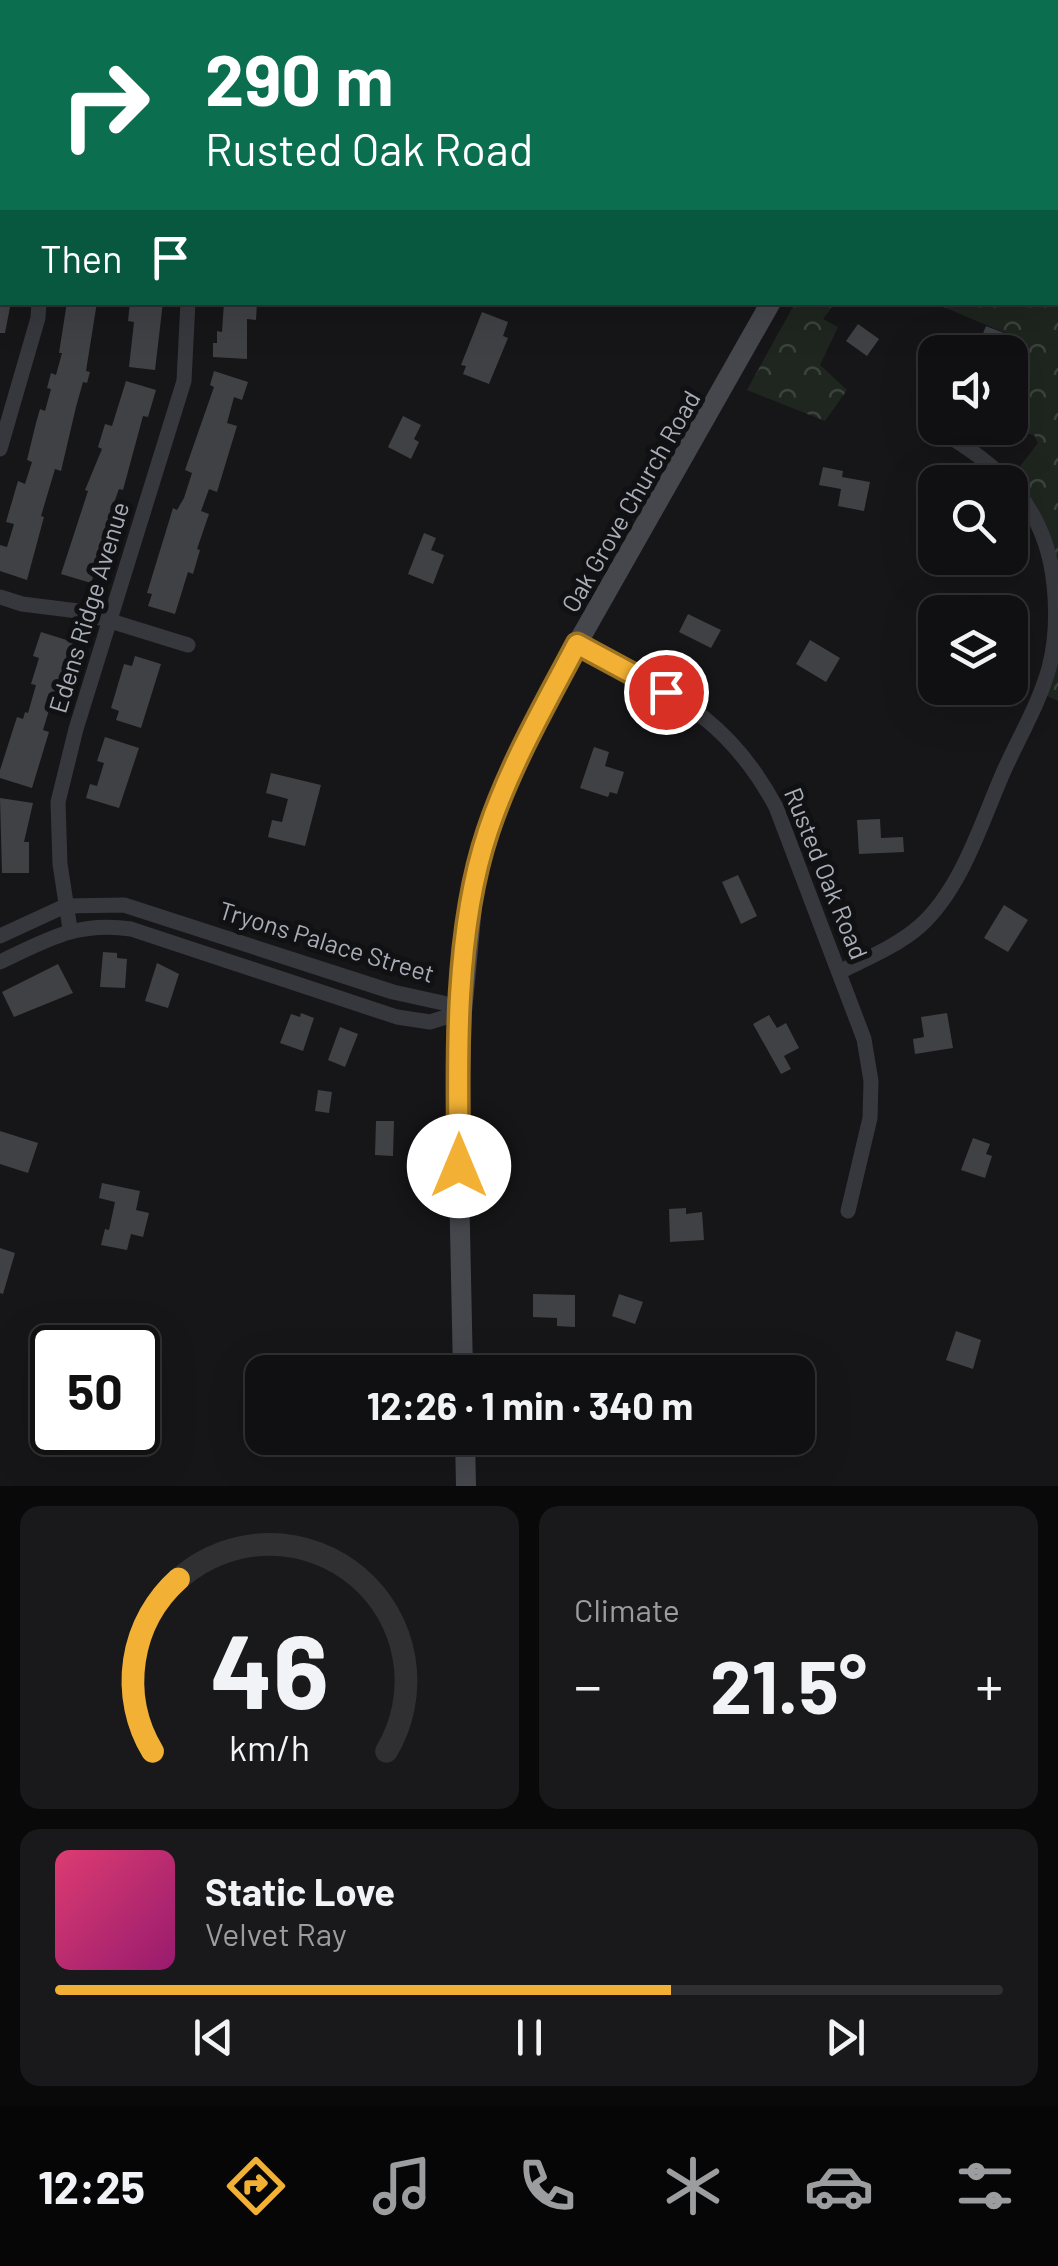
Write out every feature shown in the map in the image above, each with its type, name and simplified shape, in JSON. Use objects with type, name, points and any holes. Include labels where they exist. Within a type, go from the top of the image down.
[{"type":"main road","name":"Oak Grove Church Road","points":[[463,1355],[458,1134],[462,1012],[474,885],[486,835],[509,774],[577,644],[770,305]]},
{"type":"main road","points":[[465,1455],[466,1486]]},
{"type":"street","points":[[0,449],[40,305]]},
{"type":"street","name":"Edens Ridge Avenue","points":[[70,929],[56,833],[58,802],[76,729],[184,380],[188,305]]},
{"type":"street","points":[[841,971],[882,952],[921,925],[946,894],[1048,670],[1056,636],[1052,567],[1037,520],[1020,492],[965,445]]},
{"type":"street","points":[[0,597],[22,604],[78,611],[188,644]]},
{"type":"street","name":"Rusted Oak Road","points":[[577,644],[695,708],[732,741],[758,773],[776,807],[864,1038],[871,1081],[870,1118],[848,1210]]},
{"type":"street","name":"Tryons Palace Street","points":[[0,936],[65,906],[124,905],[462,1012]]},
{"type":"street","name":"Tryons Palace Street","points":[[0,962],[70,929],[109,926],[130,929],[397,1017],[430,1022],[462,1012]]},
{"type":"street","points":[[270,974],[276,953]]},
{"type":"green space","points":[[794,305],[834,305],[823,319],[838,327],[820,365],[847,390],[825,421],[747,390]]},
{"type":"green space","points":[[939,305],[1058,305],[1058,701],[1039,692],[1048,670],[1053,567],[1028,518],[1028,465],[1021,465],[1038,443],[1034,435],[1028,434],[1028,335],[1010,335]]},
{"type":"building","points":[[0,305],[10,305],[5,333],[0,333]]},
{"type":"building","points":[[67,305],[97,305],[86,371],[90,372],[87,383],[83,382],[61,471],[55,469],[27,580],[0,571],[0,545],[7,547],[14,524],[6,522],[18,481],[25,484],[32,462],[27,460],[36,423],[40,409],[45,411],[51,389],[47,388],[51,373],[56,375]]},
{"type":"building","points":[[130,305],[163,305],[155,370],[129,367],[134,322],[128,321]]},
{"type":"building","points":[[224,305],[257,305],[256,320],[247,319],[247,359],[213,357],[217,331],[222,332]]},
{"type":"building","points":[[482,312],[508,322],[503,336],[508,338],[489,384],[463,374],[466,366],[461,365]]},
{"type":"building","points":[[858,324],[879,339],[867,356],[846,341]]},
{"type":"building","points":[[986,326],[1009,335],[982,335]]},
{"type":"building","points":[[214,371],[248,382],[242,400],[234,397],[227,423],[237,426],[217,492],[209,489],[201,511],[209,514],[197,549],[200,550],[193,574],[188,572],[175,614],[148,606],[152,594],[147,593],[173,508],[177,510],[184,498],[192,473],[185,470],[214,387],[210,385]]},
{"type":"building","points":[[126,381],[156,390],[148,417],[143,416],[123,490],[119,489],[110,514],[117,516],[112,533],[107,531],[99,557],[104,559],[99,575],[94,574],[91,583],[61,574],[88,491],[85,490],[102,449],[98,447],[105,424],[112,426]]},
{"type":"building","points":[[403,416],[421,425],[411,459],[388,447]]},
{"type":"building","points":[[823,467],[843,471],[842,477],[870,482],[864,511],[838,506],[841,489],[819,485]]},
{"type":"building","points":[[424,533],[436,538],[431,550],[444,555],[433,584],[408,574]]},
{"type":"building","points":[[688,614],[721,630],[711,648],[679,632]]},
{"type":"building","points":[[41,632],[76,643],[56,708],[50,707],[43,730],[49,732],[32,788],[0,778],[0,770],[17,717],[23,719],[28,713],[39,658],[33,656]]},
{"type":"building","points":[[810,640],[840,658],[826,682],[796,664]]},
{"type":"building","points":[[135,656],[161,664],[141,728],[116,720],[119,711],[111,708],[124,664],[132,666]]},
{"type":"building","points":[[105,737],[139,748],[119,808],[86,798],[90,784],[97,786],[104,763],[97,761]]},
{"type":"building","points":[[594,747],[609,752],[605,766],[624,772],[617,794],[610,792],[608,797],[580,788]]},
{"type":"building","points":[[271,773],[321,785],[305,846],[268,837],[272,820],[282,822],[288,799],[266,793]]},
{"type":"building","points":[[0,798],[33,803],[24,842],[29,842],[29,873],[2,873]]},
{"type":"building","points":[[880,819],[881,838],[903,837],[904,852],[859,854],[857,820]]},
{"type":"building","points":[[738,875],[757,916],[741,924],[722,882]]},
{"type":"building","points":[[1004,905],[1028,920],[1008,952],[984,938]]},
{"type":"building","points":[[103,952],[127,959],[125,988],[100,987]]},
{"type":"building","points":[[157,963],[179,974],[168,1008],[145,1001]]},
{"type":"building","points":[[58,964],[73,993],[14,1017],[2,992]]},
{"type":"building","points":[[301,1013],[314,1018],[303,1051],[280,1043],[291,1014],[300,1017]]},
{"type":"building","points":[[947,1013],[953,1048],[915,1054],[913,1039],[924,1037],[921,1017]]},
{"type":"building","points":[[769,1015],[777,1028],[786,1023],[799,1048],[784,1056],[791,1069],[781,1074],[753,1024]]},
{"type":"building","points":[[340,1027],[358,1034],[345,1067],[328,1060]]},
{"type":"building","points":[[318,1090],[332,1092],[329,1113],[315,1111]]},
{"type":"building","points":[[376,1121],[394,1121],[393,1156],[375,1155]]},
{"type":"building","points":[[0,1131],[38,1143],[28,1173],[0,1164]]},
{"type":"building","points":[[973,1138],[990,1144],[986,1154],[992,1156],[985,1178],[961,1170]]},
{"type":"building","points":[[102,1183],[140,1191],[136,1210],[149,1213],[143,1237],[131,1234],[127,1250],[101,1245],[115,1202],[99,1198]]},
{"type":"building","points":[[686,1208],[686,1214],[702,1212],[704,1240],[670,1242],[669,1209]]},
{"type":"building","points":[[0,1248],[15,1253],[3,1294],[0,1293]]},
{"type":"building","points":[[533,1294],[575,1295],[575,1327],[557,1326],[557,1318],[533,1317]]},
{"type":"building","points":[[619,1294],[643,1302],[635,1324],[612,1316]]},
{"type":"building","points":[[956,1331],[981,1340],[973,1369],[946,1360]]},
{"type":"route","points":[[459,1166],[466,944],[486,835],[509,774],[577,644],[666,692]]}]
